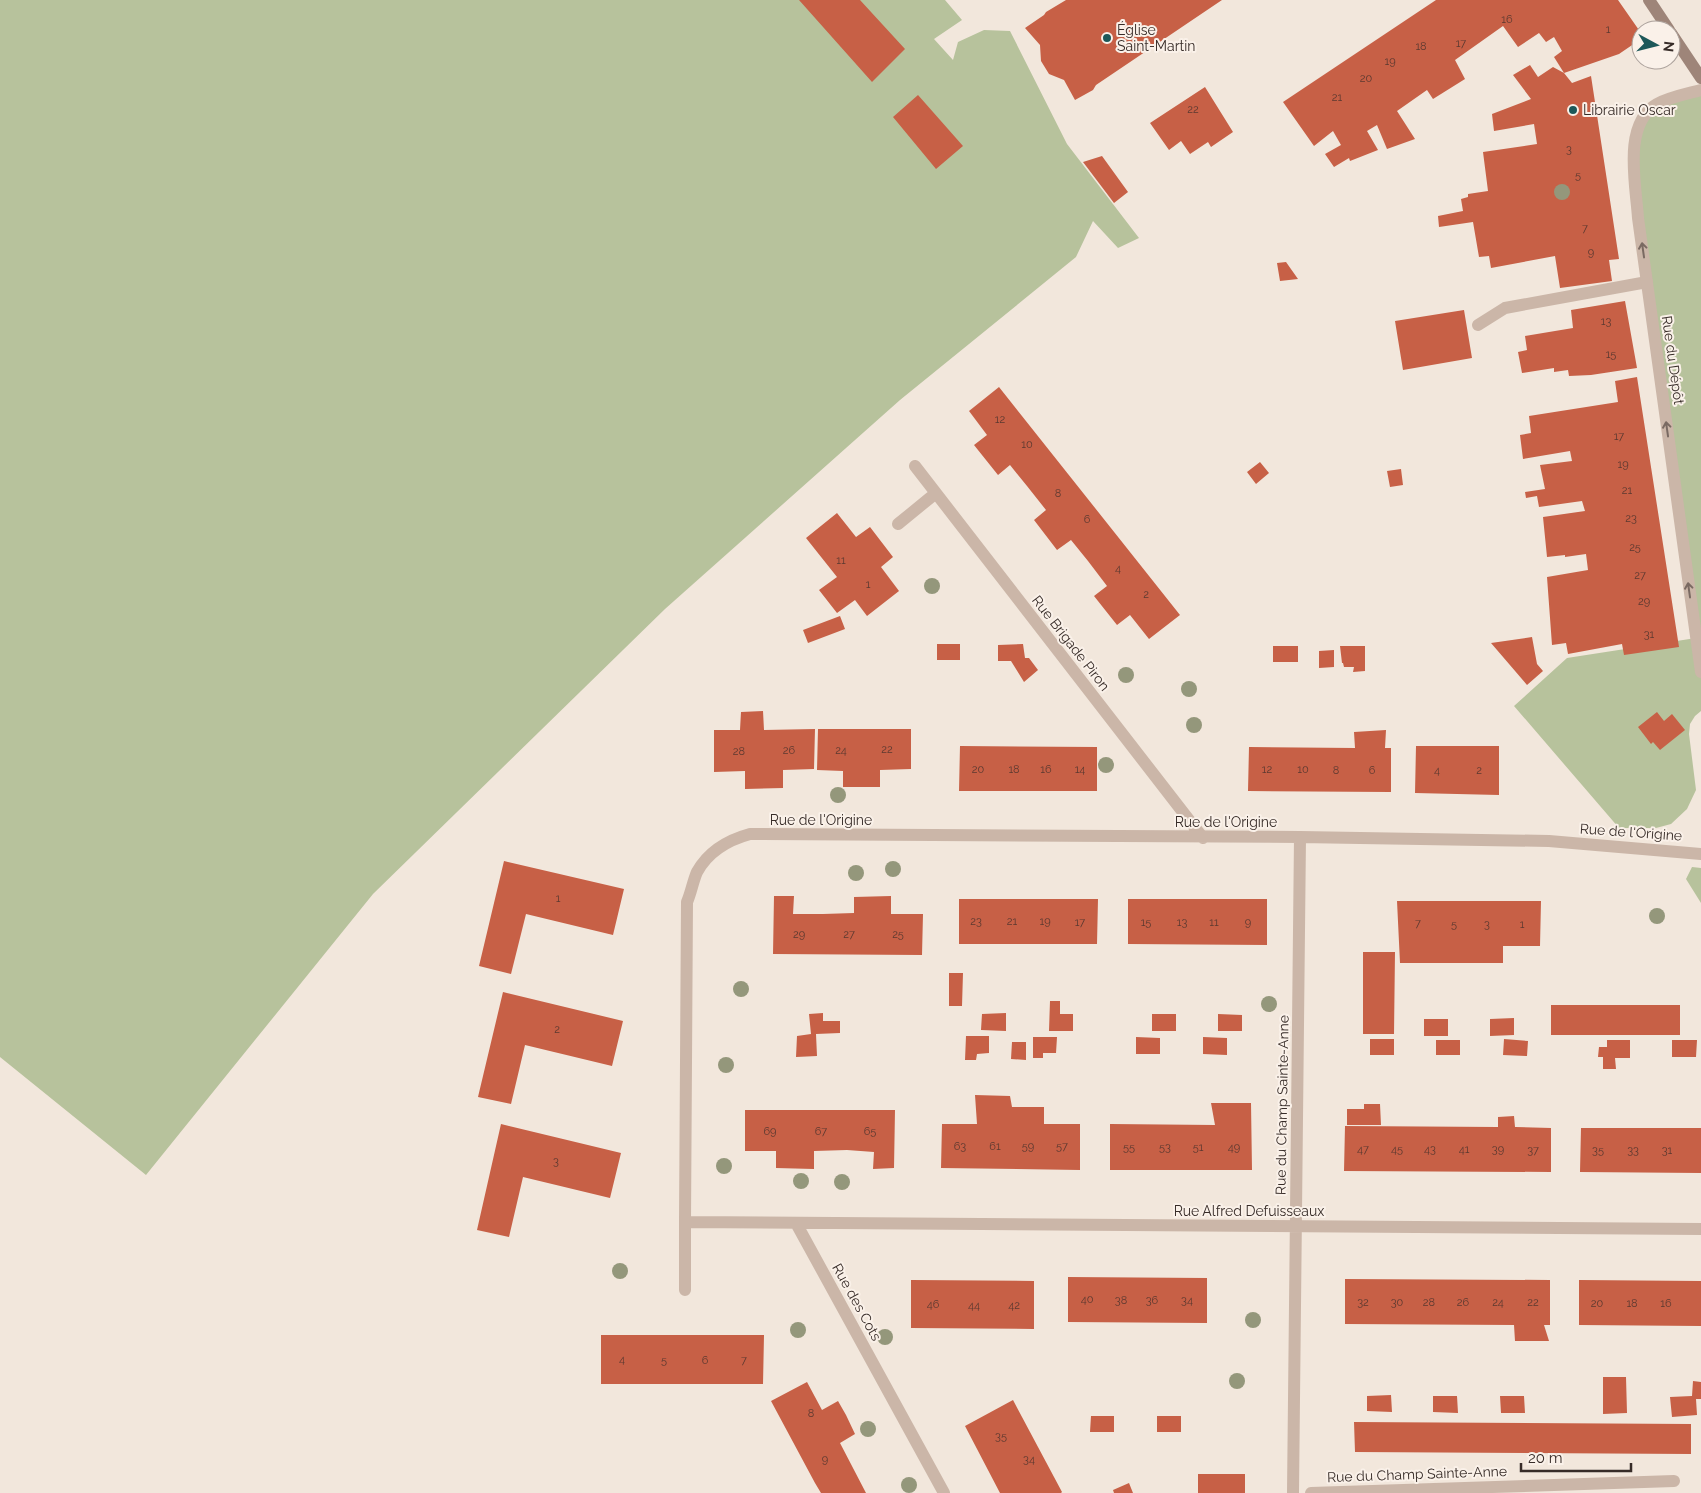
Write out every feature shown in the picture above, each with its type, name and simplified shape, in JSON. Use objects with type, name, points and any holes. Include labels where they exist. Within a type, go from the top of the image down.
[{"type":"street","points":[[1649,0],[1662,20]]},
{"type":"street","points":[[1681,48],[1701,78]]},
{"type":"street","name":"Rue du Dépôt","points":[[1701,90],[1666,99],[1646,112],[1636,132],[1634,147],[1638,218],[1701,672]]},
{"type":"street","points":[[1478,325],[1505,308],[1647,282]]},
{"type":"street","name":"Rue Brigade Piron","points":[[915,466],[1203,838]]},
{"type":"street","points":[[898,524],[936,493]]},
{"type":"street","name":"Rue de l'Origine","points":[[685,1222],[687,902],[698,872],[716,849],[733,839],[750,834],[1203,838],[1300,837],[1549,841],[1701,854]]},
{"type":"street","name":"Rue du Champ Sainte-Anne","points":[[1293,1493],[1300,837]]},
{"type":"street","points":[[685,1290],[685,1222],[796,1223]]},
{"type":"street","name":"Rue Alfred Defuisseaux","points":[[796,1223],[1701,1229]]},
{"type":"street","name":"Rue des Cots","points":[[796,1223],[944,1493]]},
{"type":"street","name":"Rue du Champ Sainte-Anne","points":[[1311,1493],[1674,1481]]},
{"type":"green space","points":[[0,0],[945,0],[962,20],[934,39],[953,60],[958,42],[984,30],[1010,31],[1067,144],[1139,238],[1118,248],[1093,221],[1076,257],[900,400],[665,609],[373,894],[146,1175],[0,1057]]},
{"type":"green space","points":[[1701,90],[1701,711],[1690,724],[1689,734],[1696,790],[1687,809],[1671,824],[1656,828],[1619,828],[1514,706],[1567,658],[1696,638],[1635,163],[1646,112]]},
{"type":"green space","points":[[1692,867],[1701,868],[1701,903],[1686,879]]},
{"type":"building","points":[[799,0],[860,0],[905,49],[872,82]]},
{"type":"building","name":"Église Saint-Martin","points":[[1066,0],[1222,0],[1096,85],[1093,90],[1075,100],[1064,80],[1049,74],[1041,61],[1040,45],[1025,28]]},
{"type":"building","points":[[1436,0],[1618,0],[1632,20],[1631,46],[1619,54],[1564,73],[1554,57],[1562,51],[1554,37],[1546,42],[1539,33],[1518,47],[1503,26],[1455,60],[1465,79],[1433,99],[1427,90],[1397,111],[1415,139],[1387,149],[1377,125],[1367,131],[1378,150],[1350,161],[1349,158],[1334,167],[1325,154],[1341,145],[1333,131],[1314,146],[1283,102]]},
{"type":"building","points":[[1530,65],[1538,77],[1553,67],[1564,73],[1572,83],[1591,76],[1619,259],[1609,260],[1612,281],[1560,288],[1555,256],[1491,268],[1489,256],[1479,257],[1473,222],[1439,227],[1438,216],[1463,211],[1461,199],[1468,197],[1468,194],[1488,191],[1483,152],[1537,144],[1534,124],[1494,131],[1492,114],[1531,99],[1513,75]]},
{"type":"building","points":[[1205,87],[1233,132],[1211,147],[1208,142],[1190,154],[1181,141],[1169,150],[1150,123]]},
{"type":"building","points":[[918,95],[963,146],[936,169],[893,117]]},
{"type":"building","points":[[1102,156],[1128,192],[1114,203],[1083,162]]},
{"type":"building","points":[[1286,262],[1298,279],[1280,281],[1277,263]]},
{"type":"building","points":[[1625,301],[1637,368],[1591,375],[1569,376],[1568,370],[1554,372],[1554,368],[1522,373],[1518,352],[1527,350],[1525,336],[1573,328],[1571,310]]},
{"type":"building","points":[[1464,310],[1472,358],[1403,370],[1395,321]]},
{"type":"building","points":[[1637,377],[1679,647],[1624,655],[1622,644],[1568,654],[1566,643],[1552,645],[1547,577],[1588,570],[1586,554],[1547,557],[1543,517],[1585,511],[1582,501],[1539,507],[1537,496],[1526,498],[1525,492],[1545,489],[1540,465],[1572,461],[1570,451],[1523,459],[1520,435],[1531,433],[1529,416],[1618,402],[1615,381]]},
{"type":"building","points":[[999,387],[1180,615],[1149,639],[1130,615],[1117,625],[1094,596],[1107,586],[1088,561],[1071,540],[1057,550],[1034,520],[1046,510],[1010,465],[998,475],[974,445],[987,435],[969,411]]},
{"type":"building","points":[[1260,462],[1269,473],[1256,484],[1247,472]]},
{"type":"building","points":[[1401,469],[1403,485],[1390,487],[1387,471]]},
{"type":"building","points":[[837,513],[856,537],[870,527],[893,557],[881,567],[899,591],[867,616],[855,600],[837,613],[819,590],[837,577],[806,538]]},
{"type":"building","points":[[840,616],[845,629],[808,643],[803,630]]},
{"type":"building","points":[[1532,637],[1537,664],[1543,671],[1527,685],[1491,643]]},
{"type":"building","points":[[937,644],[960,644],[960,660],[937,660]]},
{"type":"building","points":[[1023,644],[1025,658],[1029,658],[1038,670],[1024,682],[1011,661],[998,661],[998,645]]},
{"type":"building","points":[[1273,646],[1298,646],[1298,662],[1273,662]]},
{"type":"building","points":[[1340,646],[1365,646],[1365,671],[1353,672],[1354,667],[1344,667]]},
{"type":"building","points":[[1334,650],[1334,667],[1319,668],[1319,651]]},
{"type":"building","points":[[763,711],[764,730],[815,729],[814,769],[783,770],[783,788],[745,789],[745,771],[714,772],[714,730],[740,730],[741,712]]},
{"type":"building","points":[[1657,712],[1664,721],[1672,714],[1685,730],[1660,750],[1653,742],[1651,744],[1638,727]]},
{"type":"building","points":[[818,729],[911,729],[911,769],[880,770],[880,787],[843,787],[843,771],[817,770]]},
{"type":"building","points":[[1386,730],[1385,748],[1391,748],[1391,792],[1248,791],[1249,747],[1355,748],[1354,732]]},
{"type":"building","points":[[960,746],[1097,747],[1097,791],[959,791]]},
{"type":"building","points":[[1416,746],[1499,746],[1499,795],[1415,793]]},
{"type":"building","points":[[504,861],[624,889],[613,935],[526,914],[511,974],[479,966]]},
{"type":"building","points":[[774,896],[794,896],[793,914],[823,914],[854,913],[854,897],[891,896],[891,914],[923,914],[922,955],[773,954]]},
{"type":"building","points":[[959,899],[1098,899],[1097,944],[959,944]]},
{"type":"building","points":[[1128,899],[1267,899],[1267,945],[1128,944]]},
{"type":"building","points":[[1397,901],[1541,901],[1540,946],[1503,946],[1503,963],[1400,963]]},
{"type":"building","points":[[1363,952],[1395,952],[1394,1034],[1363,1034]]},
{"type":"building","points":[[949,973],[963,973],[962,1006],[949,1006]]},
{"type":"building","points":[[503,992],[623,1021],[612,1066],[525,1045],[511,1104],[478,1097]]},
{"type":"building","points":[[1050,1001],[1060,1001],[1060,1014],[1073,1014],[1073,1031],[1049,1031]]},
{"type":"building","points":[[1551,1005],[1680,1005],[1680,1035],[1551,1035]]},
{"type":"building","points":[[823,1013],[823,1021],[840,1021],[840,1033],[816,1034],[817,1056],[796,1057],[797,1036],[811,1034],[809,1014]]},
{"type":"building","points":[[1006,1013],[1006,1031],[981,1030],[982,1014]]},
{"type":"building","points":[[1152,1014],[1176,1014],[1176,1031],[1152,1031]]},
{"type":"building","points":[[1218,1014],[1242,1015],[1242,1031],[1218,1031]]},
{"type":"building","points":[[1514,1018],[1514,1035],[1490,1036],[1490,1019]]},
{"type":"building","points":[[1424,1019],[1448,1019],[1448,1036],[1424,1036]]},
{"type":"building","points":[[966,1036],[989,1036],[989,1053],[977,1054],[976,1060],[965,1060]]},
{"type":"building","points":[[1033,1037],[1057,1037],[1056,1053],[1043,1053],[1043,1058],[1033,1058]]},
{"type":"building","points":[[1136,1037],[1160,1038],[1160,1054],[1136,1054]]},
{"type":"building","points":[[1203,1037],[1227,1038],[1227,1055],[1203,1054]]},
{"type":"building","points":[[1370,1039],[1394,1039],[1394,1055],[1370,1055]]},
{"type":"building","points":[[1504,1039],[1528,1041],[1527,1056],[1503,1055]]},
{"type":"building","points":[[1436,1040],[1460,1040],[1460,1055],[1436,1055]]},
{"type":"building","points":[[1607,1040],[1630,1040],[1630,1058],[1615,1058],[1616,1069],[1603,1069],[1603,1057],[1598,1057],[1599,1047],[1607,1047]]},
{"type":"building","points":[[1672,1040],[1697,1040],[1696,1057],[1672,1057]]},
{"type":"building","points":[[1012,1042],[1026,1042],[1026,1060],[1011,1059]]},
{"type":"building","points":[[975,1095],[1010,1096],[1012,1107],[1044,1107],[1044,1124],[1080,1124],[1080,1170],[941,1168],[942,1124],[977,1124]]},
{"type":"building","points":[[1211,1103],[1251,1103],[1252,1170],[1110,1170],[1110,1124],[1215,1125]]},
{"type":"building","points":[[1364,1104],[1380,1104],[1381,1125],[1347,1125],[1347,1109],[1364,1109]]},
{"type":"building","points":[[745,1110],[895,1110],[894,1168],[873,1169],[874,1152],[847,1150],[814,1151],[814,1169],[776,1168],[776,1151],[745,1151]]},
{"type":"building","points":[[1514,1116],[1515,1127],[1551,1128],[1551,1172],[1344,1171],[1345,1126],[1498,1127],[1498,1117]]},
{"type":"building","points":[[501,1124],[621,1153],[610,1198],[523,1177],[509,1237],[477,1230]]},
{"type":"building","points":[[1581,1128],[1701,1128],[1701,1173],[1580,1172]]},
{"type":"building","points":[[1068,1277],[1207,1278],[1207,1323],[1068,1322]]},
{"type":"building","points":[[1345,1279],[1550,1280],[1550,1325],[1544,1325],[1549,1341],[1515,1341],[1514,1325],[1345,1324]]},
{"type":"building","points":[[911,1280],[1034,1281],[1034,1329],[911,1328]]},
{"type":"building","points":[[1579,1280],[1701,1281],[1701,1326],[1579,1325]]},
{"type":"building","points":[[601,1335],[764,1335],[763,1384],[601,1384]]},
{"type":"building","points":[[1603,1377],[1626,1377],[1627,1413],[1603,1414]]},
{"type":"building","points":[[1693,1381],[1701,1382],[1701,1399],[1696,1399],[1697,1415],[1672,1417],[1670,1397],[1692,1396]]},
{"type":"building","points":[[807,1382],[822,1410],[838,1401],[846,1415],[855,1434],[840,1443],[866,1493],[821,1493],[771,1401]]},
{"type":"building","points":[[1391,1395],[1392,1412],[1367,1411],[1367,1396]]},
{"type":"building","points":[[1433,1396],[1457,1396],[1458,1413],[1433,1412]]},
{"type":"building","points":[[1500,1396],[1524,1396],[1525,1413],[1501,1413]]},
{"type":"building","points":[[1013,1400],[1061,1493],[1000,1493],[965,1426]]},
{"type":"building","points":[[1091,1416],[1114,1416],[1114,1432],[1090,1432]]},
{"type":"building","points":[[1157,1416],[1181,1416],[1181,1432],[1157,1432]]},
{"type":"building","points":[[1354,1422],[1691,1424],[1691,1454],[1355,1452]]},
{"type":"building","points":[[1198,1474],[1245,1474],[1245,1493],[1198,1493]]},
{"type":"building","points":[[1129,1483],[1133,1493],[1114,1493],[1113,1490]]},
{"type":"place","name":"Église Saint-Martin","points":[[1107,38]]},
{"type":"place","name":"Librairie Oscar","points":[[1573,110]]}]
